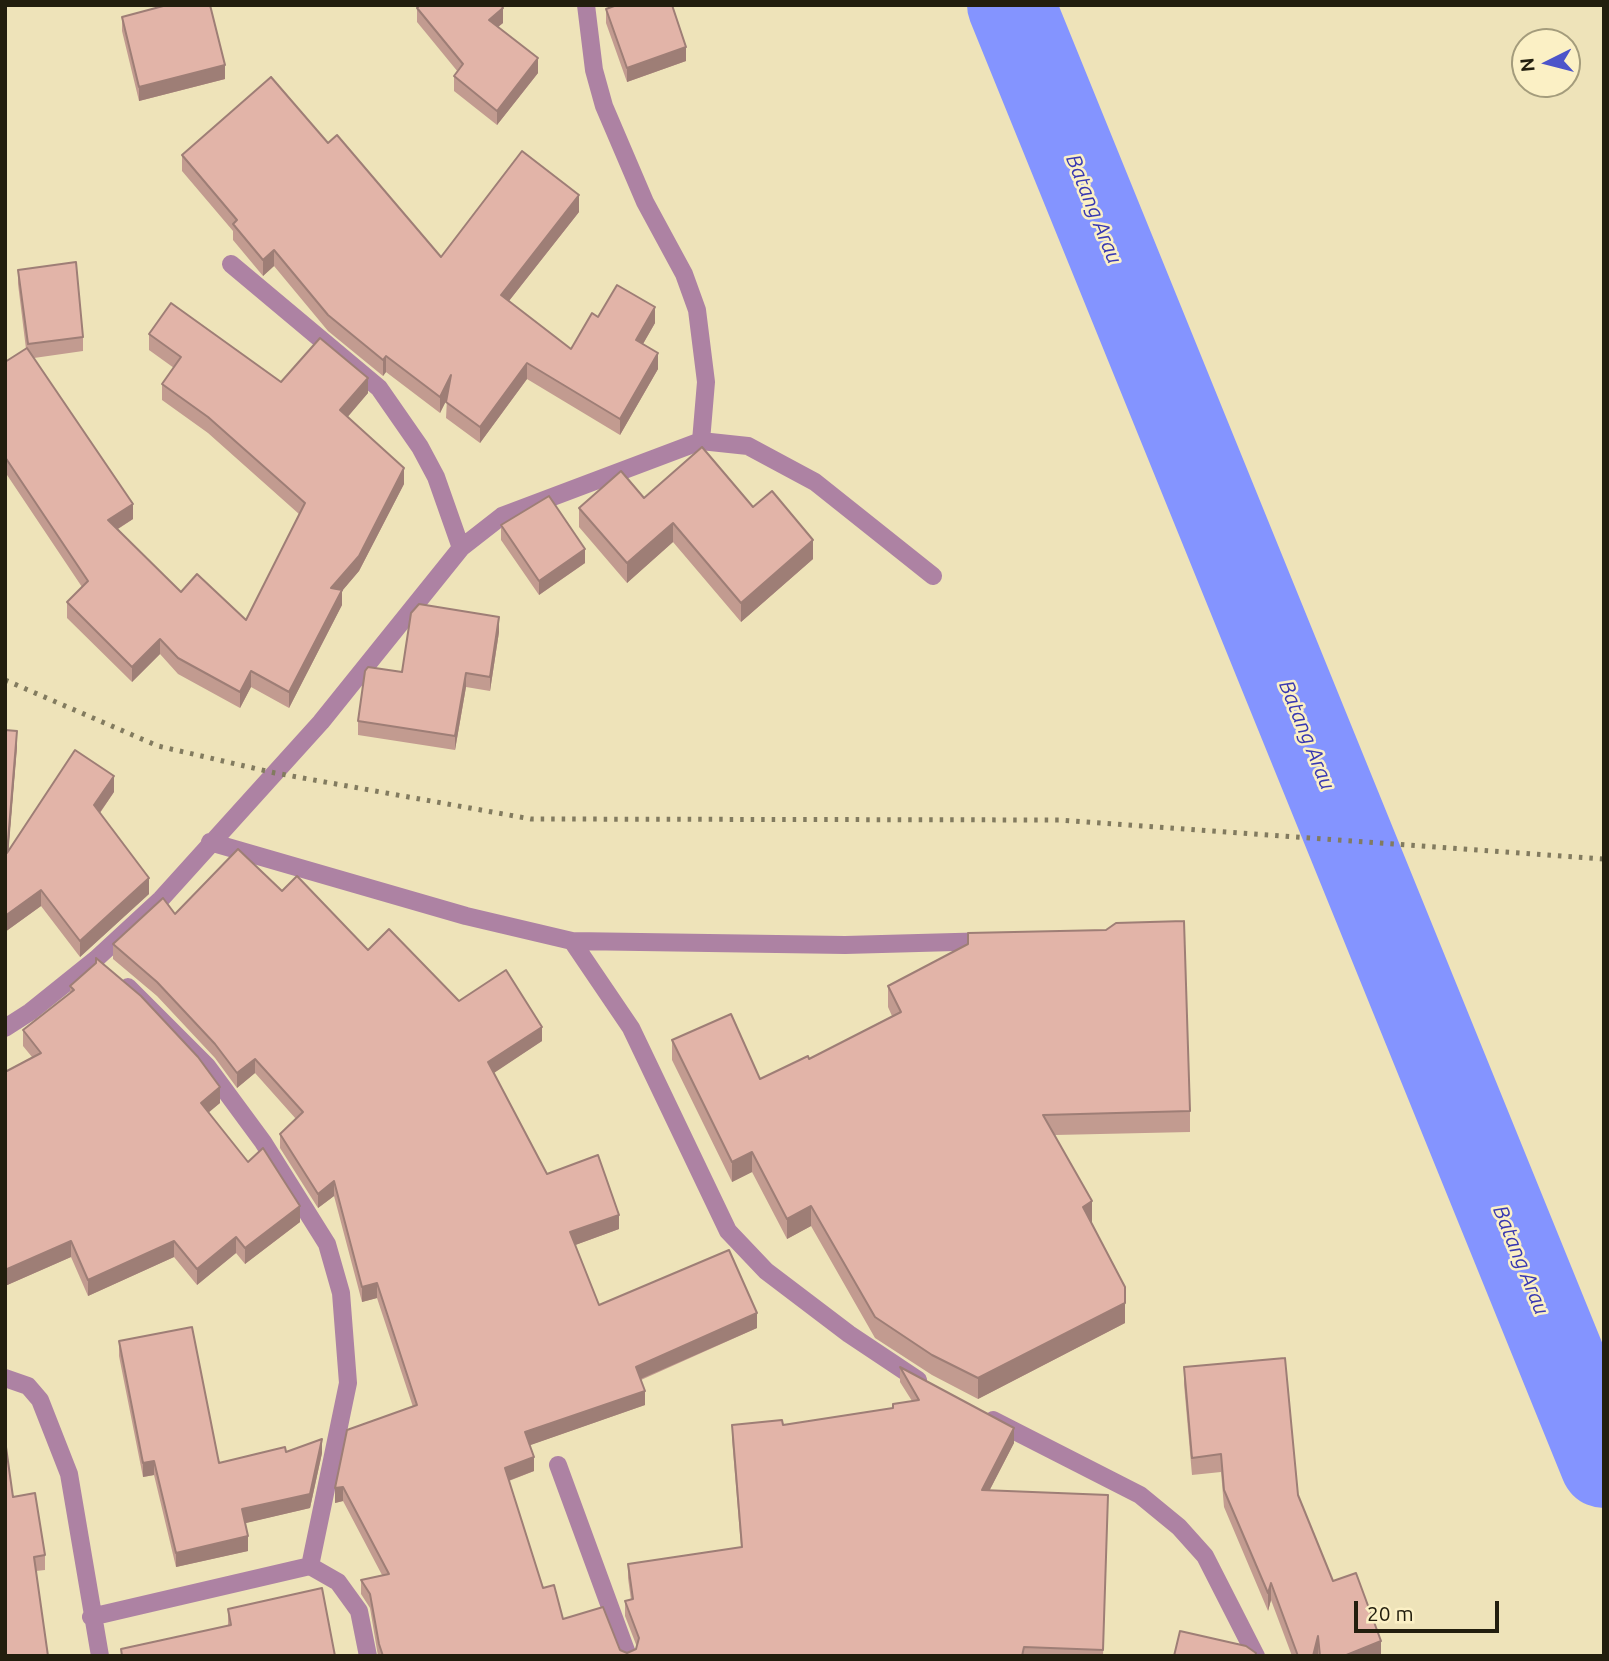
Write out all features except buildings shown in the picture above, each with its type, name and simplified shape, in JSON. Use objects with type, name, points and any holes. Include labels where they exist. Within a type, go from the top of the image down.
[{"type":"street","points":[[586,5],[594,70],[604,106],[645,202],[684,274],[696,310],[706,382],[701,442]]},
{"type":"street","points":[[231,264],[379,388],[420,447],[436,477],[461,548]]},
{"type":"street","points":[[5,1028],[106,968],[210,842],[321,722],[461,548],[502,516],[701,442],[748,446],[815,482],[933,576]]},
{"type":"street","points":[[210,842],[466,916],[572,941],[845,945],[1008,941]]},
{"type":"street","points":[[572,941],[631,1028],[728,1231],[776,1279],[849,1334],[937,1391]]},
{"type":"street","points":[[106,968],[149,1004],[207,1066],[303,1202],[327,1244],[341,1293],[348,1383],[310,1566]]},
{"type":"street","points":[[5,1378],[29,1386],[40,1400],[69,1474],[91,1617],[100,1656]]},
{"type":"street","points":[[973,1410],[1140,1495],[1179,1527],[1205,1556],[1256,1656]]},
{"type":"street","points":[[558,1465],[628,1656]]},
{"type":"street","points":[[91,1617],[278,1571],[310,1566],[338,1582],[359,1611],[368,1656]]},
{"type":"waterway","name":"Batang Arau","points":[[1011,5],[1604,1464]]},
{"type":"railway","points":[[5,680],[158,746],[275,773],[531,819],[1059,820],[1604,859]]}]
